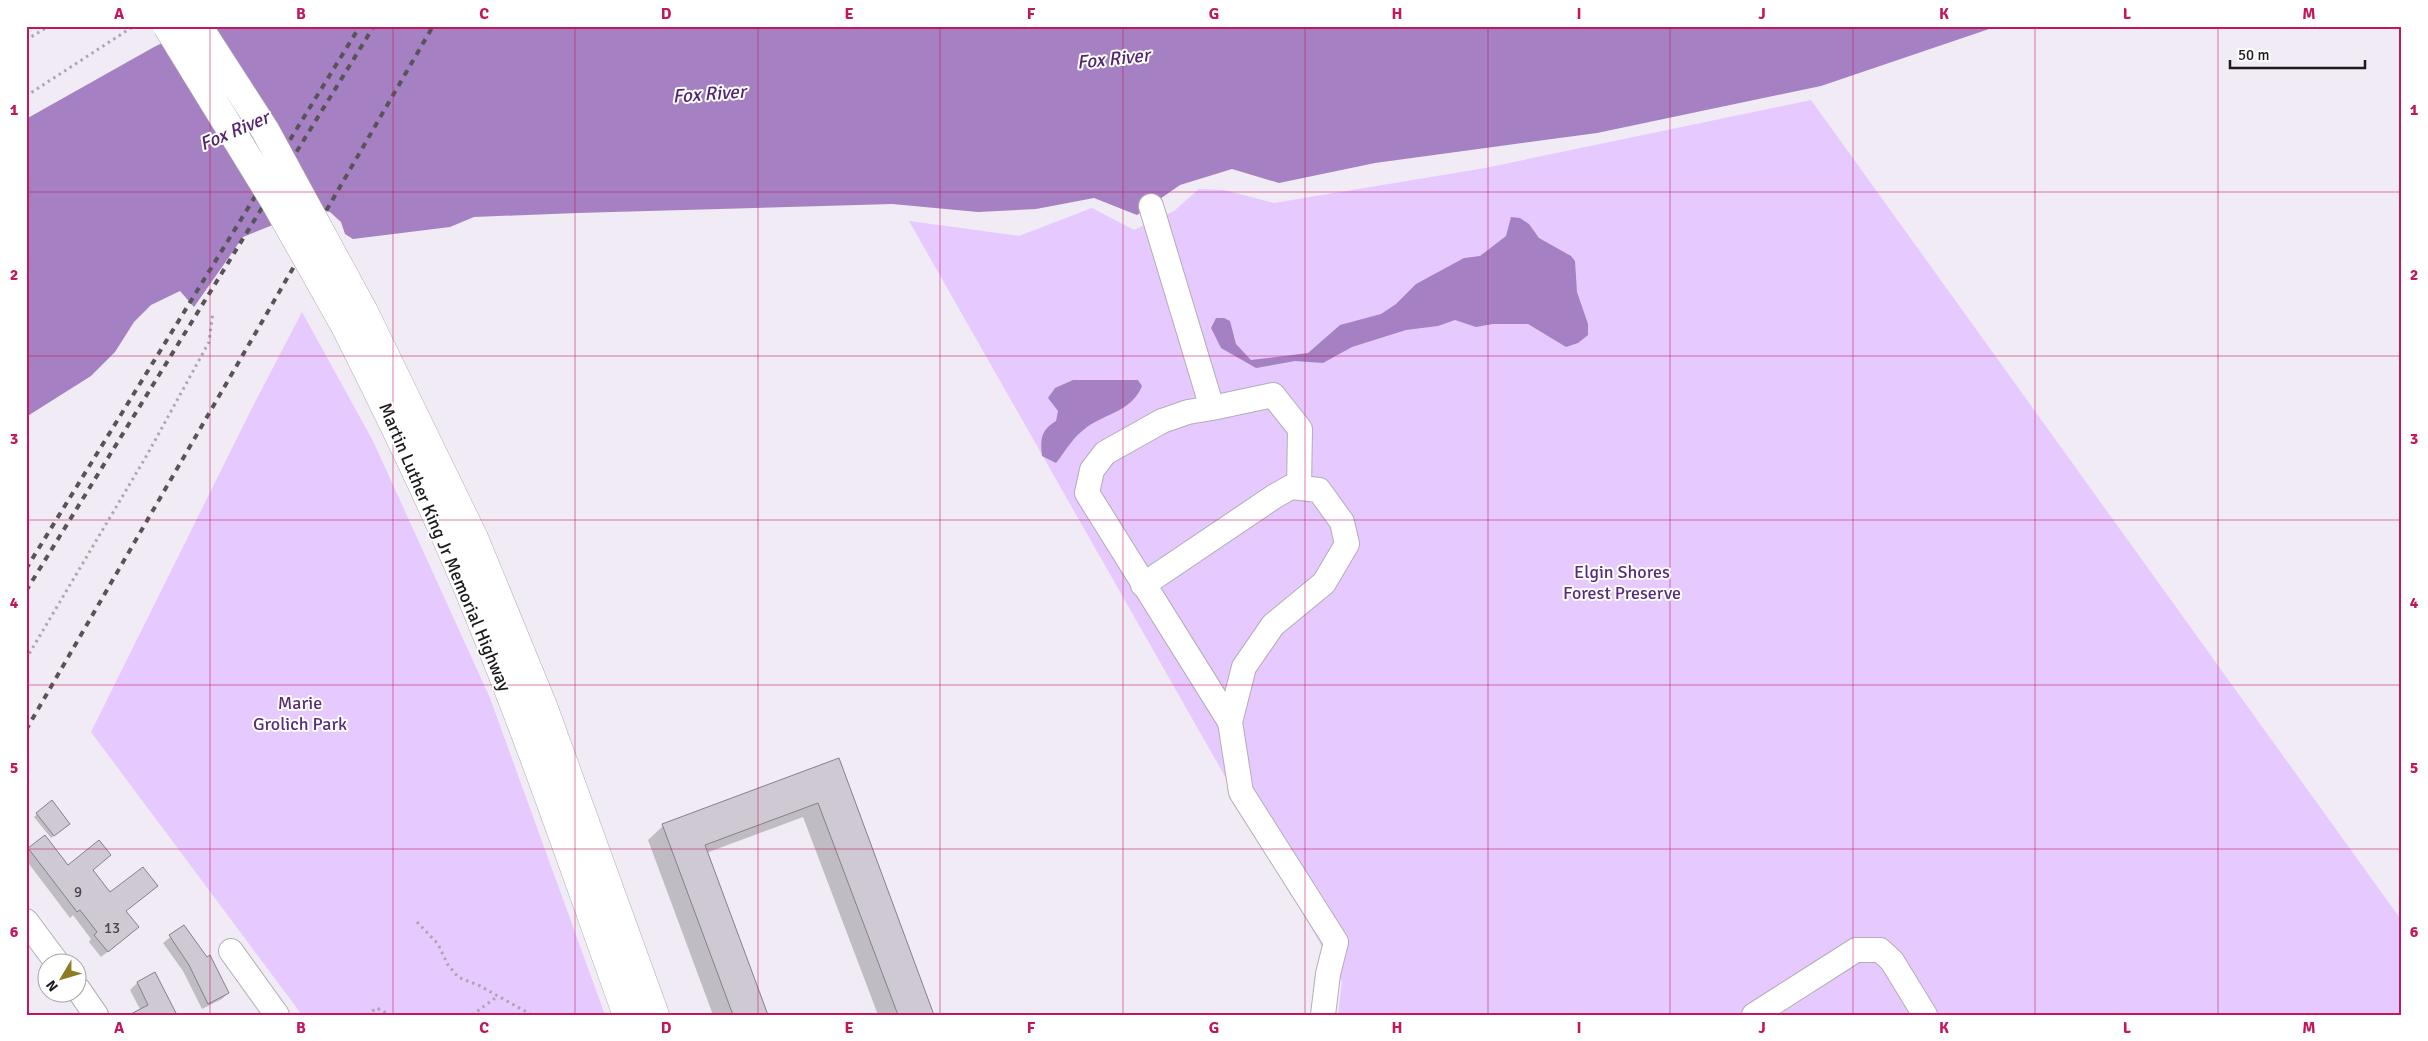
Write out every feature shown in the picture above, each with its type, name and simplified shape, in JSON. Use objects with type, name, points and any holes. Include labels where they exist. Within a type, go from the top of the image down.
[{"type":"highway","name":"Martin Luther King Jr Memorial Highway","points":[[167,26],[275,202],[354,319],[474,538],[543,706],[655,1015]]},
{"type":"highway","name":"Martin Luther King Jr Memorial Highway","points":[[198,26],[265,130],[354,319],[480,617],[546,789],[627,1015]]},
{"type":"street","points":[[1151,206],[1212,408]]},
{"type":"street","points":[[1230,722],[1087,493],[1092,470],[1105,453],[1162,421],[1188,412],[1273,395],[1300,429],[1300,488]]},
{"type":"street","points":[[1143,585],[1291,487],[1319,490],[1342,522],[1347,544],[1324,584],[1273,625],[1244,667],[1230,722],[1241,792],[1336,942],[1328,974],[1323,1015]]},
{"type":"street","points":[[26,921],[51,954]]},
{"type":"street","points":[[1764,1012],[1856,950],[1880,950],[1892,961],[1925,1015]]},
{"type":"street","points":[[232,951],[273,1014]]},
{"type":"street","points":[[88,1003],[96,1015]]},
{"type":"path","points":[[26,40],[49,26]]},
{"type":"path","points":[[26,96],[134,26]]},
{"type":"path","points":[[26,659],[147,455],[195,368],[209,342],[213,312]]},
{"type":"path","points":[[417,922],[438,944],[448,965],[458,978],[498,996],[532,1015]]},
{"type":"path","points":[[472,1015],[498,996]]},
{"type":"path","points":[[367,1015],[377,1008],[390,1015]]},
{"type":"green space","name":"Elgin Shores Forest Preserve","points":[[1811,100],[2402,921],[2402,1015],[1338,1015],[1342,982],[909,221],[1019,236],[1092,208],[1134,230],[1174,211],[1199,189],[1224,190],[1274,203],[1485,168]]},
{"type":"green space","name":"Marie Grolich Park","points":[[302,312],[373,441],[490,698],[605,1015],[302,1015],[91,732],[251,410]]},
{"type":"water","name":"Fox River","points":[[198,26],[1998,26],[1821,86],[1597,133],[1375,163],[1279,183],[1232,169],[1180,185],[1137,215],[1094,198],[1036,209],[978,212],[892,204],[577,213],[474,217],[450,227],[353,239],[345,234],[341,222],[330,212],[315,208],[243,237],[194,307],[180,291],[151,305],[134,322],[115,352],[91,376],[26,417],[26,119],[154,47]]},
{"type":"water","points":[[1511,217],[1520,218],[1529,224],[1539,238],[1571,256],[1575,261],[1577,292],[1588,324],[1588,335],[1578,343],[1566,347],[1528,324],[1493,324],[1476,327],[1455,320],[1438,326],[1406,330],[1352,347],[1323,363],[1295,361],[1256,368],[1221,348],[1211,328],[1216,318],[1224,318],[1230,321],[1236,344],[1251,360],[1308,353],[1340,325],[1381,314],[1396,304],[1416,284],[1464,258],[1480,256],[1506,236]]},
{"type":"water","points":[[1073,380],[1138,380],[1142,386],[1132,401],[1082,431],[1056,463],[1042,456],[1041,445],[1044,432],[1056,421],[1058,411],[1048,398],[1055,388]]},
{"type":"building","points":[[839,758],[934,1015],[898,1015],[818,803],[705,845],[768,1015],[733,1015],[662,824]]},
{"type":"building","points":[[52,800],[70,824],[54,836],[36,813]]},
{"type":"building","points":[[45,835],[68,865],[99,840],[111,855],[93,870],[110,892],[143,867],[158,886],[126,911],[139,927],[108,952],[94,935],[97,932],[80,910],[77,912],[28,848]]},
{"type":"building","points":[[184,925],[207,957],[210,955],[229,993],[208,1004],[189,965],[169,935]]},
{"type":"building","points":[[155,972],[177,1015],[129,1015],[148,1005],[137,982]]},
{"type":"railway","points":[[26,569],[360,26]]},
{"type":"railway","points":[[26,591],[374,26]]},
{"type":"railway","points":[[26,730],[433,26]]}]
